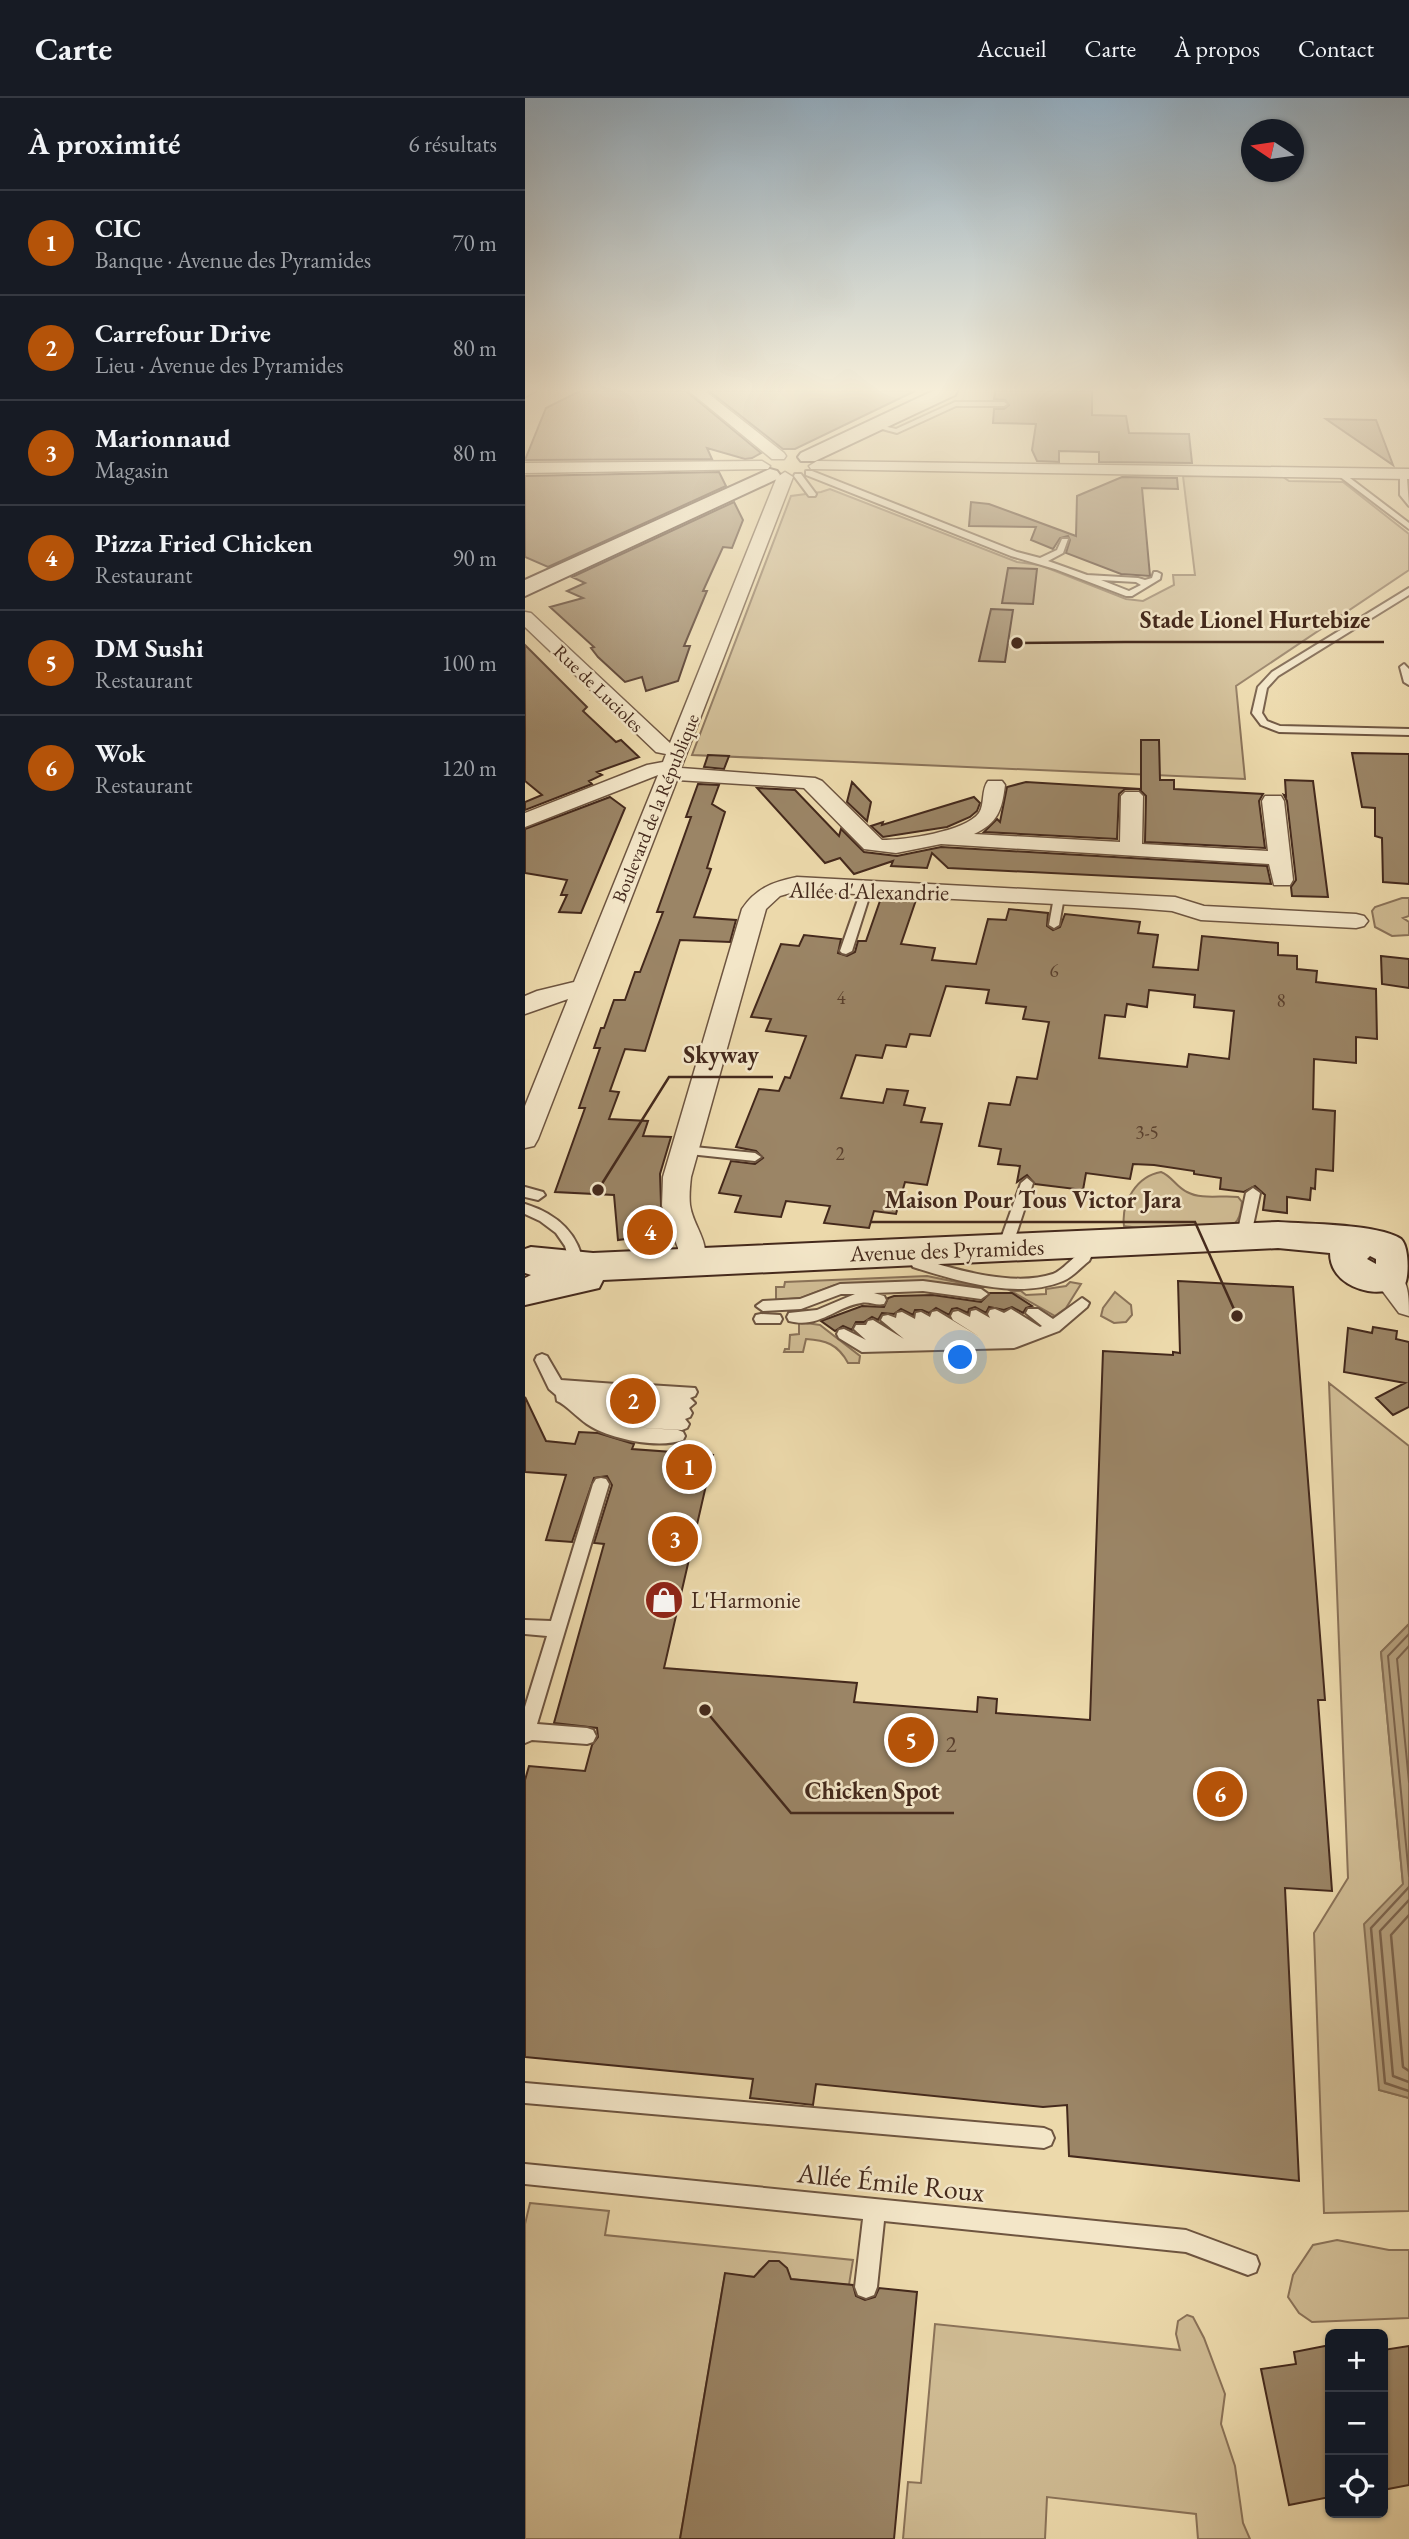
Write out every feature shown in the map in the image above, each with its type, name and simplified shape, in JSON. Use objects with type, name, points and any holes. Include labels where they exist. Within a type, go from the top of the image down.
[{"type":"main road","points":[[525,589],[716,505]]},
{"type":"main road","name":"Avenue des Pyramides","points":[[527,1275],[577,1267],[1244,1235],[1278,1235],[1384,1253]]},
{"type":"main road","name":"Avenue des Pyramides","points":[[527,1275],[547,1284],[592,1277],[893,1297],[1084,1256],[1115,1259],[1384,1253]]},
{"type":"street","name":"Boulevard de la République","points":[[525,1139],[779,505]]},
{"type":"street","name":"Rue de Lucioles","points":[[525,617],[663,748],[680,752]]},
{"type":"street","points":[[525,821],[654,769],[680,752],[815,785],[877,847],[891,848],[938,838],[974,825],[989,816],[995,785]]},
{"type":"street","points":[[938,838],[967,842],[1131,850],[1281,869],[1273,801]]},
{"type":"street","points":[[1126,807],[1131,850]]},
{"type":"street","name":"Allée d'Alexandrie","points":[[691,1261],[692,1248],[676,1206],[677,1177],[758,902],[779,888],[797,884],[1168,903],[1201,913],[1356,922]]},
{"type":"street","points":[[525,1006],[546,996],[584,988]]},
{"type":"street","points":[[1384,1253],[1409,1306]]},
{"type":"lane","points":[[883,505],[1129,594],[1147,585],[1146,583]]},
{"type":"lane","points":[[1381,505],[1409,527]]},
{"type":"lane","points":[[1043,561],[1060,551],[1065,541]]},
{"type":"lane","points":[[1083,577],[1146,583],[1156,579],[1157,574]]},
{"type":"lane","points":[[1408,593],[1275,674],[1263,687],[1257,713],[1264,723],[1279,729],[1409,732]]},
{"type":"lane","points":[[1404,667],[1409,682]]},
{"type":"lane","points":[[846,951],[867,888]]},
{"type":"lane","points":[[1054,925],[1059,897]]},
{"type":"lane","points":[[684,1150],[755,1157]]},
{"type":"lane","points":[[1005,1247],[1027,1183]]},
{"type":"lane","points":[[1244,1235],[1253,1193]]},
{"type":"lane","points":[[525,1209],[546,1218],[563,1231],[576,1252],[577,1267]]},
{"type":"lane","points":[[766,1314],[812,1301],[840,1289],[893,1297]]},
{"type":"lane","points":[[794,1317],[893,1297]]},
{"type":"lane","points":[[844,1334],[862,1346],[975,1343],[1027,1337],[1082,1303]]},
{"type":"lane","points":[[1027,1337],[1033,1313]]},
{"type":"lane","points":[[995,1314],[1027,1337]]},
{"type":"lane","points":[[1011,1314],[1027,1337]]},
{"type":"lane","points":[[976,1315],[1027,1337]]},
{"type":"lane","points":[[937,1316],[975,1343]]},
{"type":"lane","points":[[958,1316],[1027,1337]]},
{"type":"lane","points":[[921,1317],[956,1344]]},
{"type":"lane","points":[[920,1345],[895,1319],[939,1344]]},
{"type":"lane","points":[[884,1345],[867,1327],[899,1345]]},
{"type":"lane","points":[[542,1360],[563,1396],[590,1419],[685,1414]]},
{"type":"lane","points":[[563,1396],[621,1400],[563,1396]]},
{"type":"lane","points":[[685,1414],[645,1401],[685,1414]]},
{"type":"lane","points":[[587,1736],[526,1733],[601,1484]]},
{"type":"lane","points":[[525,1627],[557,1629]]},
{"type":"lane","points":[[525,2093],[1044,2137]]},
{"type":"lane","name":"Allée Émile Roux","points":[[525,2174],[1186,2241],[1248,2264]]},
{"type":"lane","points":[[866,2287],[875,2209]]},
{"type":"shaded area","points":[[788,505],[871,505],[1017,562],[1040,565],[1126,599],[1143,601],[1174,585],[1173,575],[1195,575],[1187,505],[1372,505],[1409,534],[1409,570],[1236,686],[1245,779],[692,755]]},
{"type":"shaded area","points":[[1409,898],[1409,916],[1403,918],[1409,922],[1409,935],[1392,936],[1375,927],[1372,911],[1375,907]]},
{"type":"shaded area","points":[[1161,1172],[1183,1190],[1193,1194],[1205,1197],[1238,1197],[1242,1202],[1238,1219],[1235,1223],[1216,1226],[1124,1226],[1125,1208],[1132,1191],[1152,1174]]},
{"type":"shaded area","points":[[927,1276],[976,1286],[922,1281],[835,1285],[801,1298],[776,1300],[776,1287],[784,1287],[785,1282]]},
{"type":"shaded area","points":[[1070,1282],[1081,1284],[1066,1308],[1055,1316],[1011,1291],[1021,1291],[1026,1295],[1046,1294],[1046,1289],[1066,1286]]},
{"type":"shaded area","points":[[1115,1292],[1131,1305],[1132,1315],[1126,1322],[1114,1323],[1101,1316],[1103,1308]]},
{"type":"shaded area","points":[[799,1322],[820,1325],[860,1356],[859,1363],[848,1363],[835,1347],[813,1340],[806,1339],[803,1352],[784,1352],[789,1349],[790,1335],[799,1334]]},
{"type":"shaded area","points":[[1329,1383],[1409,1446],[1409,1624],[1381,1652],[1403,1884],[1379,2090],[1409,2098],[1409,2211],[1324,2213],[1314,1933],[1348,1878]]},
{"type":"shaded area","points":[[530,2203],[609,2211],[605,2235],[853,2260],[849,2285],[790,2279],[787,2268],[777,2261],[769,2262],[759,2271],[757,2277],[725,2274],[680,2539],[525,2539],[525,2224]]},
{"type":"shaded area","points":[[1337,2240],[1389,2250],[1409,2250],[1409,2318],[1312,2322],[1299,2313],[1288,2297],[1293,2275],[1313,2245]]},
{"type":"shaded area","points":[[1187,2315],[1193,2317],[1204,2338],[1225,2394],[1221,2424],[1235,2466],[1243,2523],[1250,2539],[1198,2539],[1196,2514],[1047,2497],[1045,2539],[903,2539],[908,2482],[921,2483],[935,2324],[1180,2350],[1176,2334],[1178,2321]]},
{"type":"water","points":[[1409,1624],[1409,2098],[1379,2090],[1364,1924],[1403,1884],[1381,1652]]},
{"type":"building","points":[[525,505],[684,505],[548,567],[525,557]]},
{"type":"building","points":[[728,505],[735,505],[743,520],[732,548],[723,547],[703,591],[707,591],[684,646],[690,646],[678,681],[646,691],[642,677],[625,682],[598,657],[591,648],[594,647],[550,607],[583,598],[567,591],[585,583],[572,577]]},
{"type":"building","points":[[971,505],[991,505],[1076,536],[1077,505],[1144,505],[1150,576],[1121,574],[1066,553],[1070,540],[1068,536],[1060,538],[1053,549],[1031,540],[1036,527],[969,526]]},
{"type":"building","points":[[1008,568],[1037,569],[1033,604],[1002,603]]},
{"type":"building","points":[[991,609],[1013,610],[1005,662],[979,661]]},
{"type":"building","points":[[525,645],[587,707],[583,711],[616,742],[621,740],[639,757],[597,772],[602,775],[589,781],[592,784],[525,810],[525,802],[542,795],[525,781]]},
{"type":"building","points":[[1141,740],[1159,740],[1160,780],[1174,780],[1174,789],[1263,794],[1259,801],[1265,848],[1145,842],[1146,796],[1139,789],[1125,789],[1119,794],[1117,839],[984,832],[997,819],[1000,822],[1007,787],[1026,782],[1141,789]]},
{"type":"building","points":[[1352,753],[1409,754],[1409,884],[1383,882],[1382,838],[1375,836],[1375,808],[1362,807]]},
{"type":"building","points":[[708,755],[729,756],[724,769],[704,767]]},
{"type":"building","points":[[1285,780],[1313,781],[1328,897],[1292,896],[1291,887],[1296,880],[1287,801],[1284,795],[1286,796]]},
{"type":"building","points":[[852,782],[871,802],[867,821],[847,802]]},
{"type":"building","points":[[698,784],[719,785],[712,804],[725,812],[707,868],[711,869],[694,917],[736,920],[730,942],[680,940],[645,1051],[625,1049],[610,1091],[619,1092],[609,1119],[648,1121],[643,1136],[671,1137],[660,1174],[662,1234],[618,1240],[614,1195],[555,1192],[585,1108],[579,1108],[600,1048],[594,1048],[601,1028],[604,1028],[614,1000],[625,1000],[635,972],[640,972],[663,912],[657,912],[691,817],[686,817]]},
{"type":"building","points":[[757,788],[795,790],[839,836],[841,829],[864,852],[897,856],[941,847],[1267,866],[1271,884],[948,868],[932,853],[927,868],[891,866],[893,861],[854,874],[840,858],[825,863]]},
{"type":"building","points":[[610,797],[625,808],[581,913],[559,912],[567,895],[561,895],[567,880],[525,873],[525,829]]},
{"type":"building","points":[[974,797],[980,803],[977,811],[947,827],[883,837],[871,826],[883,822],[882,825]]},
{"type":"building","points":[[881,898],[916,900],[901,944],[935,948],[932,960],[976,964],[988,919],[1006,920],[1009,909],[1048,913],[1047,926],[1053,930],[1060,927],[1065,914],[1140,922],[1138,933],[1158,935],[1153,967],[1198,970],[1202,936],[1278,943],[1278,955],[1297,956],[1297,969],[1317,971],[1316,982],[1376,989],[1377,1039],[1356,1037],[1356,1063],[1314,1059],[1313,1109],[1335,1111],[1333,1171],[1316,1169],[1315,1189],[1311,1188],[1310,1200],[1287,1197],[1287,1213],[1263,1210],[1265,1195],[1255,1186],[1244,1192],[1220,1189],[1221,1178],[1154,1165],[1133,1164],[1130,1179],[1086,1173],[1083,1190],[1035,1184],[1027,1175],[1017,1182],[1020,1166],[998,1164],[1001,1149],[979,1146],[989,1103],[1010,1105],[1017,1077],[1037,1079],[1049,1022],[1023,1019],[1026,1007],[986,1003],[989,990],[946,986],[930,1036],[910,1034],[906,1047],[886,1045],[882,1058],[856,1055],[841,1098],[883,1103],[887,1089],[908,1091],[904,1105],[925,1108],[921,1122],[942,1124],[927,1185],[905,1182],[896,1214],[874,1211],[869,1228],[824,1223],[830,1206],[786,1201],[781,1217],[735,1212],[741,1196],[719,1193],[731,1161],[755,1164],[763,1158],[756,1151],[736,1147],[759,1089],[779,1091],[785,1077],[790,1078],[806,1036],[766,1031],[771,1019],[751,1017],[781,944],[799,946],[804,935],[841,939],[838,953],[847,956],[855,952],[858,941],[866,941]],"holes":[[[1149,990],[1195,995],[1194,1007],[1234,1011],[1229,1059],[1189,1054],[1187,1067],[1099,1058],[1105,1015],[1125,1017],[1127,1004],[1147,1007]]]},
{"type":"building","points":[[1381,956],[1409,959],[1409,988],[1382,984]]},
{"type":"building","points":[[1178,1281],[1293,1287],[1325,1700],[1318,1700],[1332,1891],[1285,1888],[1299,2181],[1069,2156],[1067,2105],[1043,2107],[816,2084],[813,2105],[750,2098],[753,2079],[525,2057],[525,1780],[529,1766],[585,1771],[592,1745],[598,1737],[597,1728],[554,1723],[604,1544],[594,1543],[612,1485],[607,1476],[594,1478],[572,1542],[546,1540],[566,1475],[525,1472],[525,1397],[546,1441],[575,1444],[579,1432],[598,1433],[634,1444],[632,1449],[713,1455],[664,1668],[857,1683],[854,1702],[977,1712],[978,1697],[997,1699],[996,1713],[1090,1720],[1103,1351],[1173,1355],[1173,1352],[1180,1353]]},
{"type":"building","points":[[990,1293],[1012,1293],[1032,1306],[1026,1308],[1023,1313],[1012,1307],[1004,1310],[989,1307],[986,1313],[975,1307],[969,1309],[968,1313],[957,1308],[952,1309],[949,1315],[936,1308],[929,1313],[915,1310],[913,1315],[901,1309],[894,1314],[882,1313],[878,1320],[872,1317],[864,1322],[856,1322],[852,1330],[843,1326],[835,1331],[821,1321],[862,1306],[884,1307],[888,1298],[894,1296],[933,1295],[981,1302]]},
{"type":"building","points":[[1373,1327],[1397,1331],[1396,1339],[1409,1342],[1409,1407],[1393,1415],[1376,1398],[1405,1383],[1344,1372],[1348,1328],[1372,1333]]},
{"type":"building","points":[[769,2261],[779,2261],[787,2268],[791,2279],[853,2285],[856,2296],[865,2300],[875,2297],[879,2288],[917,2292],[894,2539],[680,2539],[725,2273],[754,2277]]},
{"type":"building","points":[[1325,2346],[1325,2498],[1289,2505],[1261,2369],[1296,2364],[1294,2352]]},
{"type":"building","points":[[1409,2346],[1409,2485],[1388,2489],[1388,2392],[1388,2349]]},
{"type":"place","name":"Stade Lionel Hurtebize","points":[[1017,643]]},
{"type":"place","name":"Skyway","points":[[598,1190]]},
{"type":"place","name":"Pizza Fried Chicken","points":[[650,1232]]},
{"type":"place","name":"Maison Pour Tous Victor Jara","points":[[1237,1316]]},
{"type":"place","name":"Carrefour Drive","points":[[633,1401]]},
{"type":"place","name":"CIC","points":[[689,1467]]},
{"type":"place","name":"Marionnaud","points":[[675,1539]]},
{"type":"place","name":"L'Harmonie","points":[[664,1600]]},
{"type":"place","name":"Chicken Spot","points":[[705,1710]]},
{"type":"place","name":"DM Sushi","points":[[911,1740]]},
{"type":"place","name":"Wok","points":[[1220,1794]]}]
